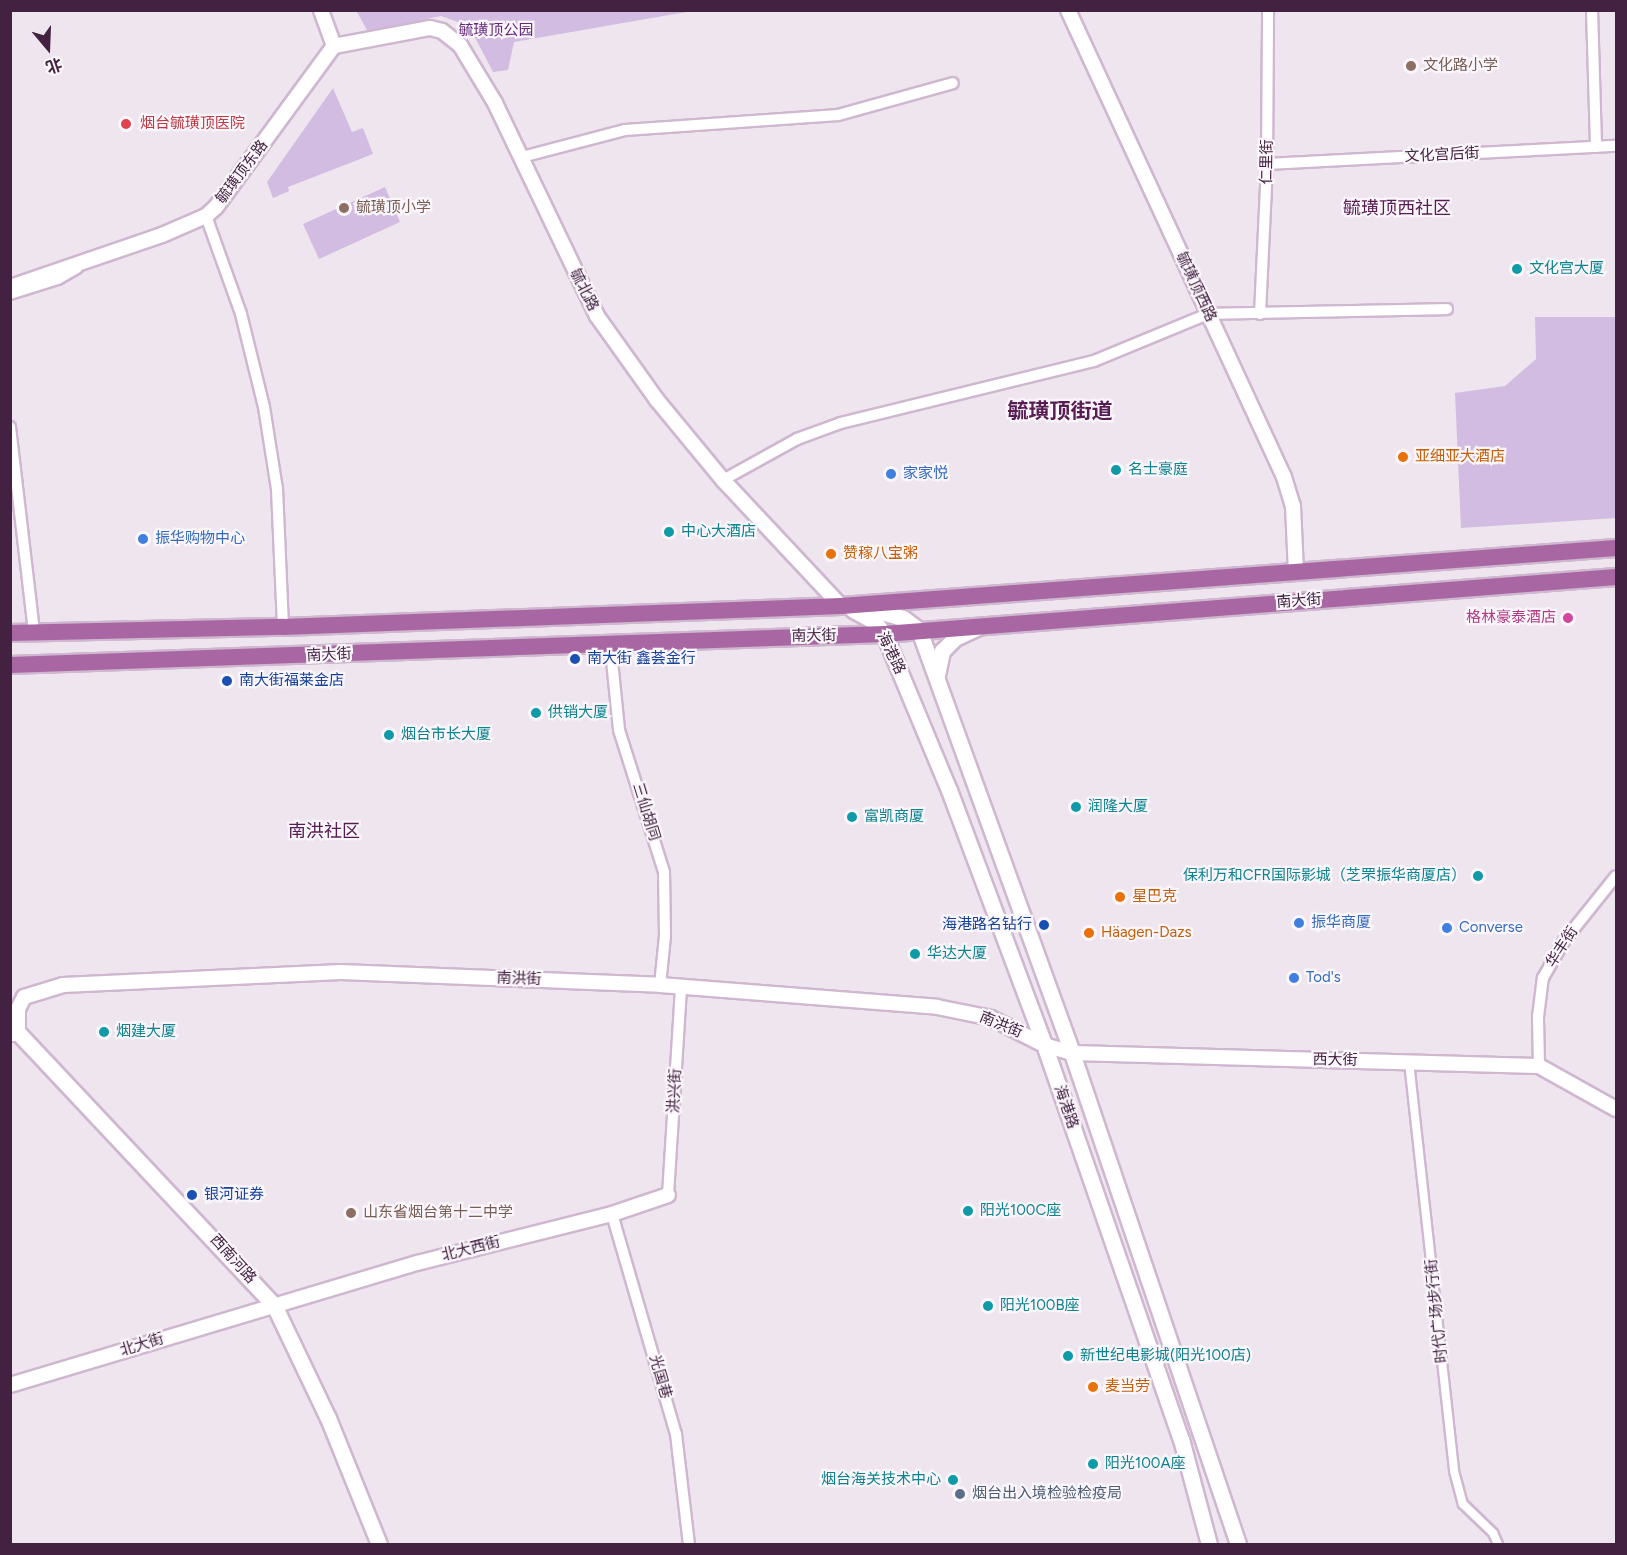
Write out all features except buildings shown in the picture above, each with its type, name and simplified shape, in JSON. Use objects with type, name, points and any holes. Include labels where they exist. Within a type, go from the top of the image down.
[{"type":"main road","name":"南大街","points":[[10,633],[284,627],[841,606],[1617,548]]},
{"type":"main road","name":"南大街","points":[[10,665],[257,659],[610,641],[884,634],[1617,577]]},
{"type":"main road","name":"海港路","points":[[841,606],[881,609],[919,630],[1072,1053],[1238,1545]]},
{"type":"main road","name":"海港路","points":[[841,606],[862,612],[884,634],[918,712],[1044,1045],[1180,1439],[1209,1545]]},
{"type":"main road","points":[[937,681],[942,651],[954,638],[984,625]]},
{"type":"main road","name":"西南河路","points":[[13,1030],[274,1305],[328,1419],[379,1545]]},
{"type":"street","points":[[321,10],[334,46]]},
{"type":"street","name":"毓璜顶西路","points":[[1068,10],[1284,477],[1293,506],[1296,572]]},
{"type":"street","name":"仁里街","points":[[1260,314],[1267,164],[1268,10]]},
{"type":"street","points":[[1592,10],[1596,147]]},
{"type":"street","name":"毓北路","points":[[334,46],[429,28],[442,31],[460,45],[473,64],[522,157],[597,316],[657,400],[723,480],[841,606]]},
{"type":"street","name":"毓璜顶东路","points":[[10,287],[206,216],[227,196],[334,46]]},
{"type":"street","points":[[522,157],[566,142],[625,130],[838,115],[954,83]]},
{"type":"street","name":"文化宫后街","points":[[1267,164],[1617,146]]},
{"type":"street","points":[[206,216],[241,314],[264,407],[277,489],[284,627]]},
{"type":"street","points":[[10,294],[58,279],[83,262]]},
{"type":"street","points":[[723,480],[797,439],[841,423],[1095,361],[1209,314],[1447,309]]},
{"type":"street","points":[[10,427],[34,632]]},
{"type":"street","name":"三仙胡同","points":[[610,641],[619,730],[664,872],[665,936],[660,985]]},
{"type":"street","name":"华丰街","points":[[1539,1066],[1538,1017],[1543,978],[1564,941],[1617,876]]},
{"type":"street","name":"南洪街","points":[[13,1030],[18,1009],[24,997],[63,985],[341,972],[660,985],[937,1007],[991,1018],[1044,1045]]},
{"type":"street","name":"洪兴街","points":[[668,1195],[681,987]]},
{"type":"street","name":"西大街","points":[[1044,1045],[1072,1053],[1539,1066],[1617,1109]]},
{"type":"street","name":"时代广场步行街","points":[[1409,1062],[1454,1472],[1463,1504],[1493,1533],[1498,1545]]},
{"type":"street","name":"北大西街","points":[[274,1305],[417,1263],[612,1214],[668,1195]]},
{"type":"street","name":"光国巷","points":[[612,1214],[676,1434],[688,1545]]},
{"type":"street","name":"北大街","points":[[10,1385],[274,1305]]},
{"type":"green space","name":"毓璜顶公园","points":[[346,11],[692,11],[514,42],[508,70],[493,72],[469,26],[441,16],[368,32],[357,12]]},
{"type":"green space","points":[[333,88],[352,132],[363,128],[373,154],[288,187],[289,191],[273,198],[267,182]]},
{"type":"green space","points":[[385,187],[400,222],[319,259],[303,224]]},
{"type":"green space","points":[[1535,317],[1616,317],[1616,518],[1461,528],[1455,393],[1505,386],[1536,359]]},
{"type":"place","name":"文化路小学","points":[[1411,66]]},
{"type":"place","name":"烟台毓璜顶医院","points":[[126,124]]},
{"type":"place","name":"毓璜顶小学","points":[[344,208]]},
{"type":"place","name":"文化宫大厦","points":[[1517,269]]},
{"type":"place","name":"亚细亚大酒店","points":[[1403,457]]},
{"type":"place","name":"名士豪庭","points":[[1116,470]]},
{"type":"place","name":"家家悦","points":[[891,474]]},
{"type":"place","name":"中心大酒店","points":[[669,532]]},
{"type":"place","name":"振华购物中心","points":[[143,539]]},
{"type":"place","name":"赞稼八宝粥","points":[[831,554]]},
{"type":"place","name":"格林豪泰酒店","points":[[1568,618]]},
{"type":"place","name":"南大街 鑫荟金行","points":[[575,659]]},
{"type":"place","name":"南大街福莱金店","points":[[227,681]]},
{"type":"place","name":"供销大厦","points":[[536,713]]},
{"type":"place","name":"烟台市长大厦","points":[[389,735]]},
{"type":"place","name":"润隆大厦","points":[[1076,807]]},
{"type":"place","name":"富凯商厦","points":[[852,817]]},
{"type":"place","name":"保利万和CFR国际影城（芝罘振华商厦店）","points":[[1478,876]]},
{"type":"place","name":"星巴克","points":[[1120,897]]},
{"type":"place","name":"振华商厦","points":[[1299,923]]},
{"type":"place","name":"海港路名钻行","points":[[1044,925]]},
{"type":"place","name":"Converse","points":[[1447,928]]},
{"type":"place","name":"Häagen-Dazs","points":[[1089,933]]},
{"type":"place","name":"华达大厦","points":[[915,954]]},
{"type":"place","name":"Tod's","points":[[1294,978]]},
{"type":"place","name":"烟建大厦","points":[[104,1032]]},
{"type":"place","name":"银河证券","points":[[192,1195]]},
{"type":"place","name":"阳光100C座","points":[[968,1211]]},
{"type":"place","name":"山东省烟台第十二中学","points":[[351,1213]]},
{"type":"place","name":"阳光100B座","points":[[988,1306]]},
{"type":"place","name":"新世纪电影城(阳光100店)","points":[[1068,1356]]},
{"type":"place","name":"麦当劳","points":[[1093,1387]]},
{"type":"place","name":"阳光100A座","points":[[1093,1464]]},
{"type":"place","name":"烟台海关技术中心","points":[[953,1480]]},
{"type":"place","name":"烟台出入境检验检疫局","points":[[960,1494]]},
{"type":"district","name":"毓璜顶西社区","points":[[1397,208]]},
{"type":"district","name":"毓璜顶街道","points":[[1060,411]]},
{"type":"district","name":"南洪社区","points":[[324,831]]}]
